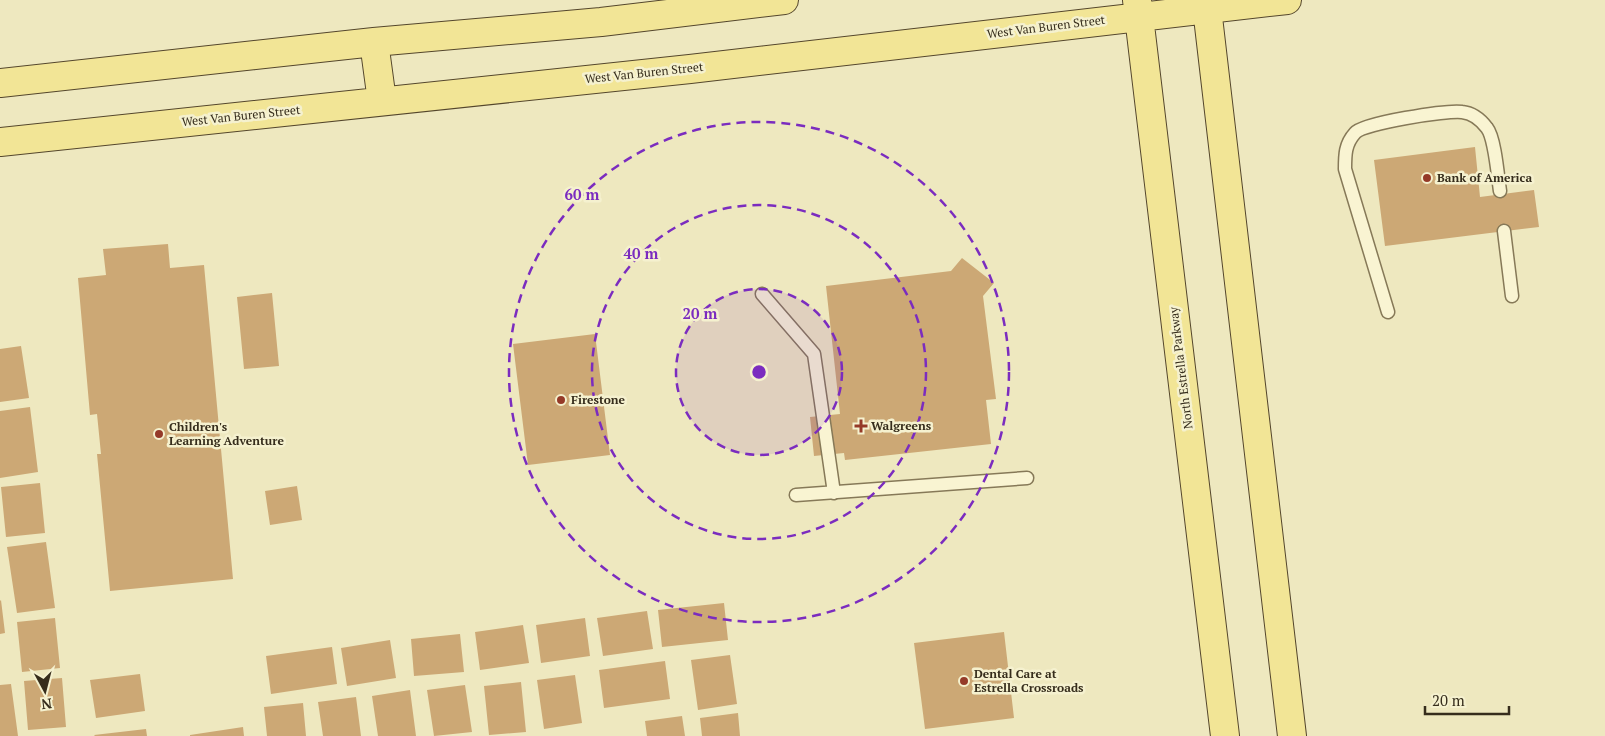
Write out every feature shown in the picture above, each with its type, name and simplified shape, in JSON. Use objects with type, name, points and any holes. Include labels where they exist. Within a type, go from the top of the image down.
[{"type":"main road","points":[[0,83],[374,42],[601,22],[726,3],[784,0]]},
{"type":"main road","name":"West Van Buren Street","points":[[0,142],[690,69],[1138,8],[1287,0]]},
{"type":"main road","points":[[1207,4],[1292,736]]},
{"type":"main road","name":"North Estrella Parkway","points":[[1138,8],[1225,736]]},
{"type":"main road","points":[[374,42],[382,102]]},
{"type":"lane","points":[[1388,312],[1345,169],[1345,151],[1355,132],[1368,125],[1448,112],[1464,112],[1478,118],[1489,130],[1500,192]]},
{"type":"lane","points":[[1504,232],[1512,296]]},
{"type":"lane","points":[[762,294],[814,354],[834,493]]},
{"type":"lane","points":[[796,496],[1027,478]]},
{"type":"building","name":"Bank of America","points":[[1475,147],[1480,197],[1534,190],[1539,227],[1385,246],[1374,160]]},
{"type":"building","name":"Children's Learning Adventure","points":[[168,244],[170,268],[204,265],[233,579],[110,591],[97,454],[101,454],[97,414],[90,415],[78,278],[106,275],[103,249]]},
{"type":"building","name":"Walgreens","points":[[962,258],[994,283],[983,296],[996,399],[986,400],[991,444],[845,460],[844,453],[814,456],[810,417],[840,414],[826,286],[951,271]]},
{"type":"building","points":[[272,293],[279,366],[244,369],[237,297]]},
{"type":"building","name":"Firestone","points":[[595,334],[610,455],[528,465],[513,344]]},
{"type":"building","points":[[21,346],[29,398],[0,402],[0,349]]},
{"type":"building","points":[[30,407],[38,472],[0,478],[0,411]]},
{"type":"building","points":[[40,483],[45,533],[6,537],[1,487]]},
{"type":"building","points":[[297,486],[302,520],[270,525],[265,491]]},
{"type":"building","points":[[46,542],[55,608],[17,613],[7,547]]},
{"type":"building","points":[[0,601],[5,633],[0,634]]},
{"type":"building","points":[[724,603],[728,640],[662,647],[658,610]]},
{"type":"building","points":[[647,611],[653,649],[603,656],[597,618]]},
{"type":"building","points":[[55,618],[60,668],[22,672],[17,622]]},
{"type":"building","points":[[585,618],[590,656],[541,663],[536,625]]},
{"type":"building","points":[[523,625],[529,663],[480,670],[475,632]]},
{"type":"building","name":"Dental Care at Estrella Crossroads","points":[[1004,632],[1014,718],[925,729],[914,643]]},
{"type":"building","points":[[460,634],[464,672],[414,676],[411,639]]},
{"type":"building","points":[[390,640],[396,678],[347,686],[341,648]]},
{"type":"building","points":[[332,647],[337,684],[271,694],[266,656]]},
{"type":"building","points":[[730,655],[737,704],[698,710],[691,660]]},
{"type":"building","points":[[665,661],[670,699],[604,708],[599,670]]},
{"type":"building","points":[[140,674],[145,711],[96,718],[90,680]]},
{"type":"building","points":[[575,675],[582,723],[544,729],[537,680]]},
{"type":"building","points":[[62,678],[66,727],[28,730],[24,681]]},
{"type":"building","points":[[521,682],[526,732],[489,735],[484,686]]},
{"type":"building","points":[[11,684],[18,736],[0,736],[0,685]]},
{"type":"building","points":[[465,685],[472,732],[434,736],[427,690]]},
{"type":"building","points":[[410,690],[416,736],[378,736],[372,696]]},
{"type":"building","points":[[356,697],[361,736],[323,736],[318,702]]},
{"type":"building","points":[[303,703],[306,736],[267,736],[264,707]]},
{"type":"building","points":[[738,713],[740,736],[702,736],[700,718]]},
{"type":"building","points":[[682,716],[685,736],[647,736],[645,721]]},
{"type":"building","points":[[243,727],[244,736],[190,736],[190,735]]},
{"type":"building","points":[[146,729],[147,736],[94,735]]},
{"type":"place","name":"Bank of America","points":[[1427,178]]},
{"type":"place","name":"Firestone","points":[[561,400]]},
{"type":"place","name":"Walgreens","points":[[861,426]]},
{"type":"place","name":"Children's Learning Adventure","points":[[159,434]]},
{"type":"place","name":"Dental Care at Estrella Crossroads","points":[[964,681]]}]
